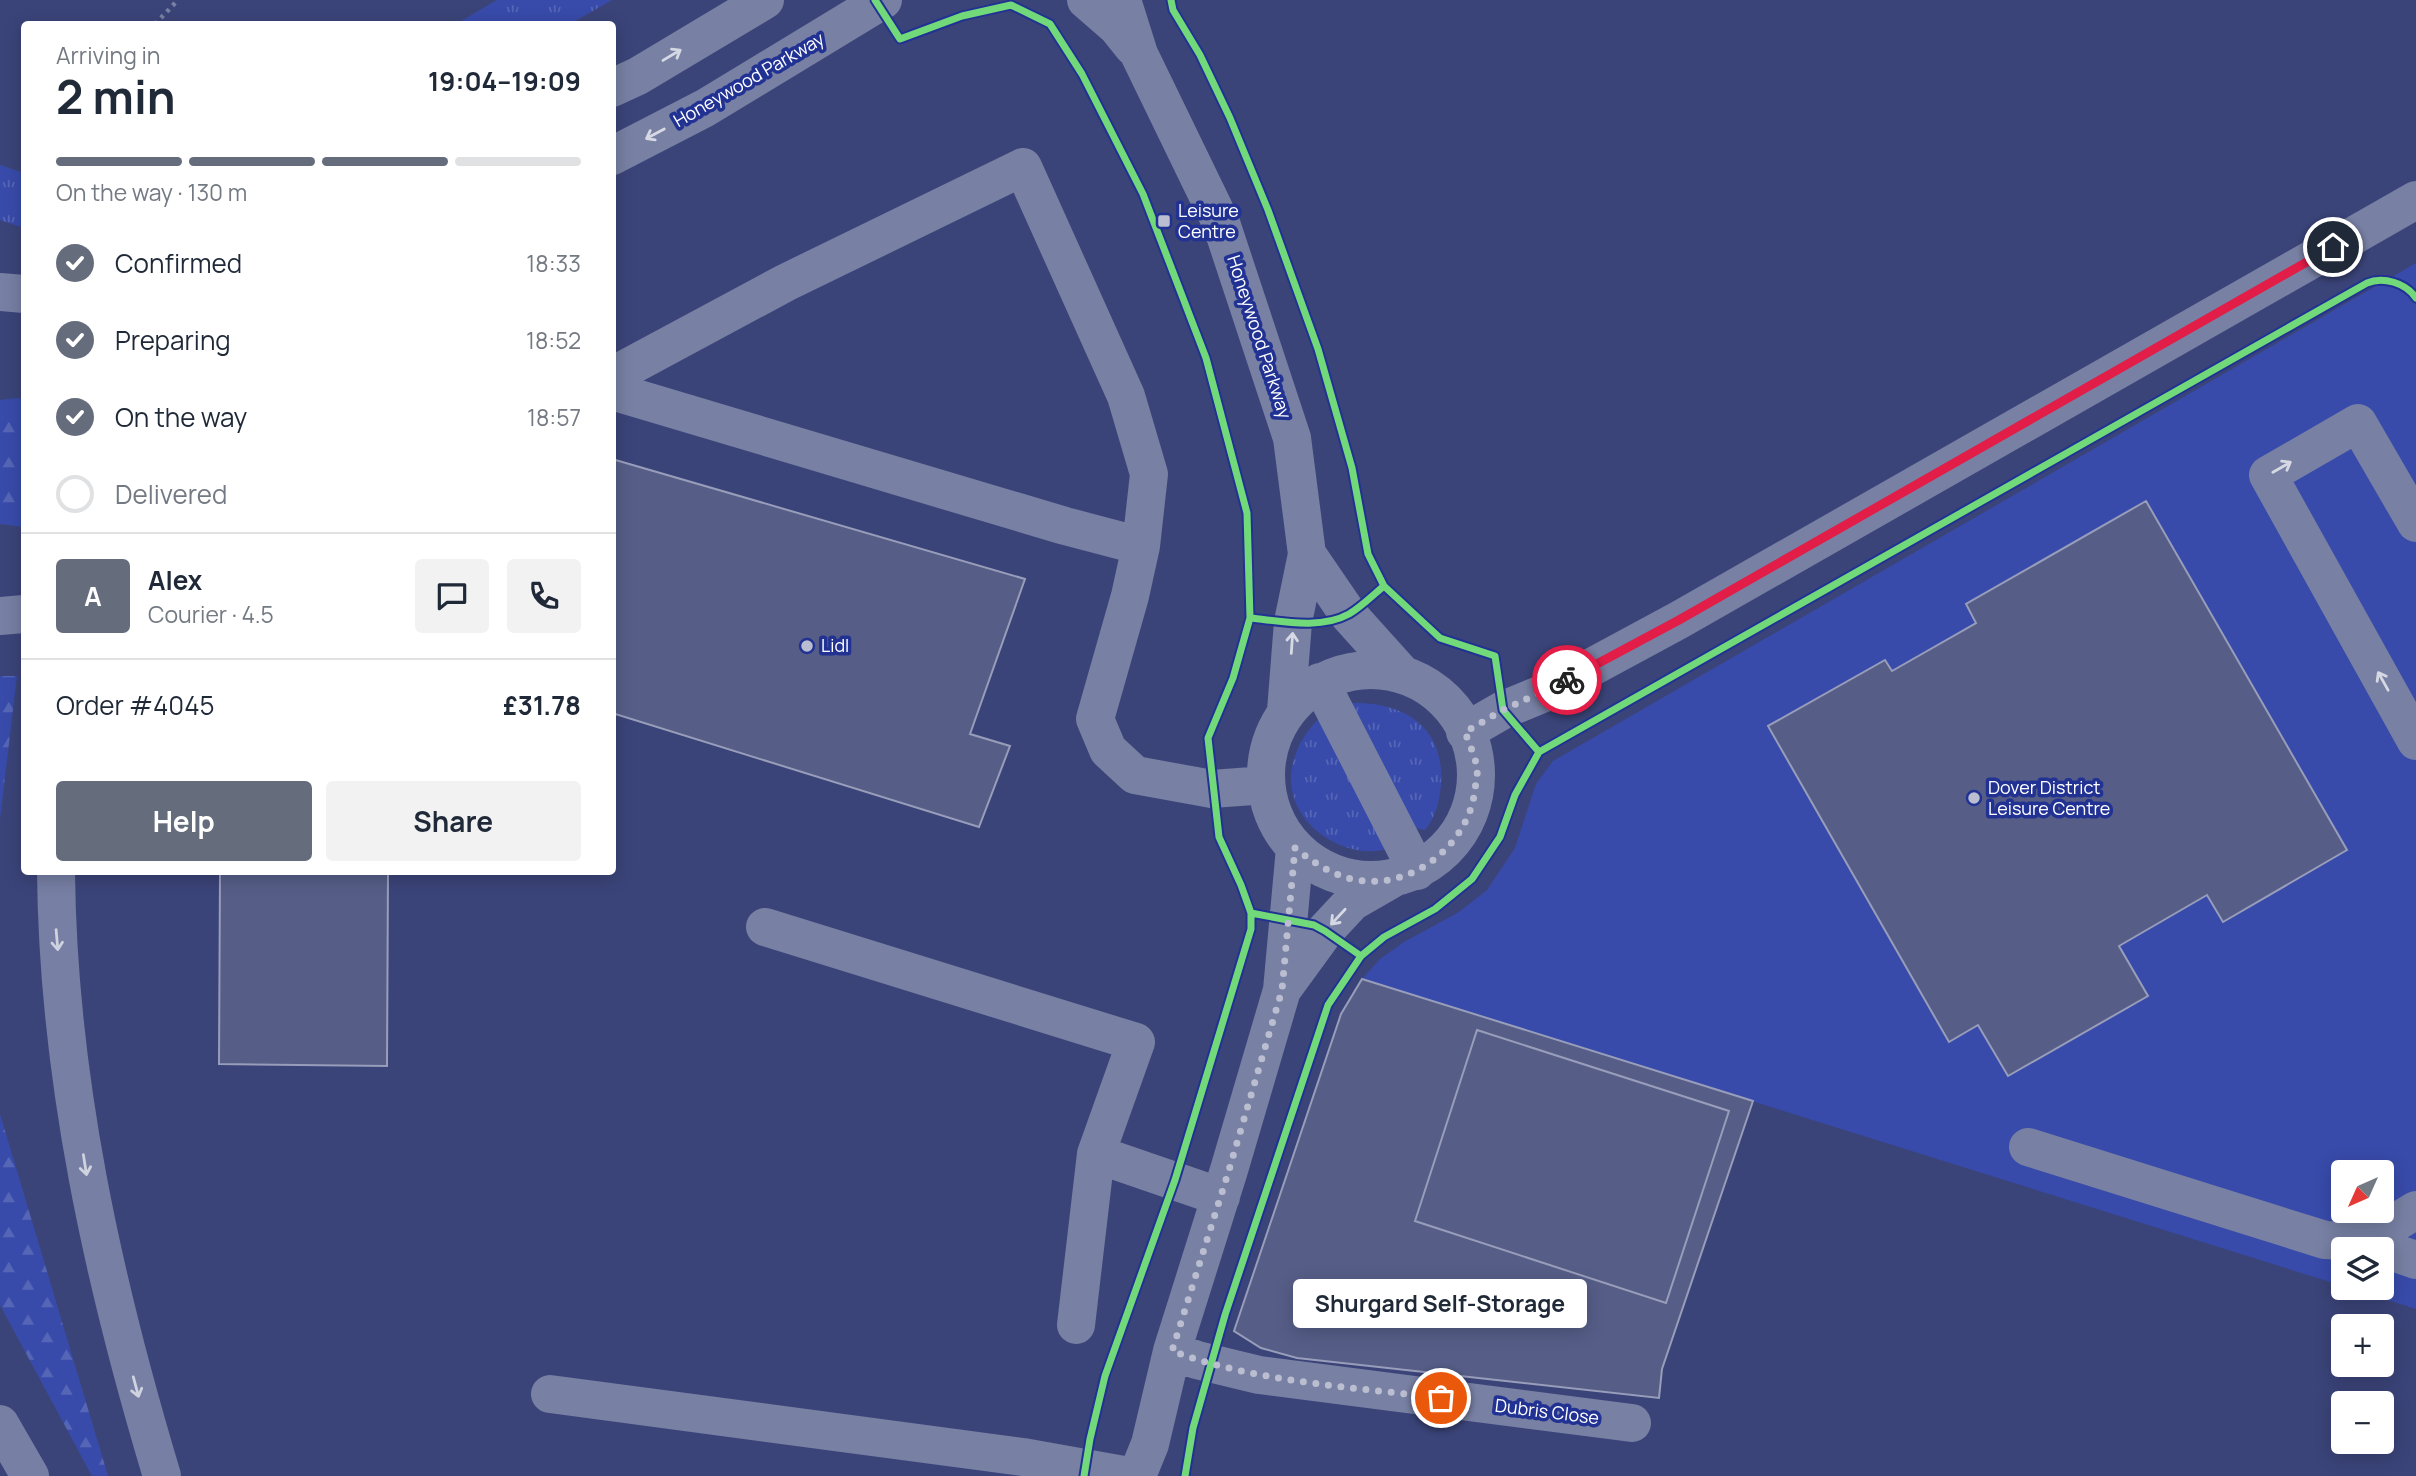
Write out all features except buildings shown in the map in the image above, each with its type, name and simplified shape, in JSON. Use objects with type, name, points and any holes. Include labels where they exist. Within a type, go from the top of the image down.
[{"type":"highway","points":[[0,292],[21,293]]},
{"type":"highway","points":[[0,616],[21,614]]},
{"type":"highway","points":[[56,875],[56,932],[67,1038],[86,1170],[113,1299],[162,1476]]},
{"type":"highway","points":[[0,1424],[30,1476]]},
{"type":"street","points":[[616,86],[638,76],[765,0]]},
{"type":"street","name":"Honeywood Parkway","points":[[616,154],[705,108],[883,0]]},
{"type":"street","name":"Honeywood Parkway","points":[[1086,0],[1117,27],[1139,54]]},
{"type":"street","name":"Honeywood Parkway","points":[[1122,0],[1139,54],[1221,223],[1293,438],[1307,554],[1293,622],[1286,711]]},
{"type":"street","points":[[616,374],[785,283],[1023,167],[1126,396],[1149,474],[1141,545],[1130,596],[1095,719],[1108,750],[1135,775],[1212,789],[1266,785]]},
{"type":"street","points":[[1465,732],[1679,620],[2416,200]]},
{"type":"street","points":[[616,392],[1052,522],[1141,545]]},
{"type":"street","points":[[2416,523],[2358,423],[2268,475],[2416,741]]},
{"type":"street","name":"Honeywood Parkway","points":[[1307,554],[1348,614],[1402,674]]},
{"type":"street","points":[[1282,990],[1325,930],[1352,902],[1405,875],[1443,853],[1463,829],[1474,800],[1477,769],[1455,711],[1431,688],[1402,674],[1374,669],[1347,672],[1320,682],[1302,695],[1286,711],[1273,734],[1266,759],[1266,785],[1275,819],[1295,848],[1323,870],[1358,880],[1405,875]]},
{"type":"street","points":[[1320,682],[1405,875]]},
{"type":"street","points":[[1137,1476],[1150,1444],[1172,1351],[1282,990],[1295,848]]},
{"type":"street","points":[[765,927],[1136,1042],[1096,1154],[1076,1325]]},
{"type":"street","points":[[2028,1147],[2331,1240]]},
{"type":"street","points":[[1096,1154],[1221,1197]]},
{"type":"street","points":[[2371,1237],[2416,1210]]},
{"type":"street","points":[[2394,1253],[2416,1260]]},
{"type":"street","name":"Dubris Close","points":[[1172,1351],[1259,1375],[1632,1423]]},
{"type":"street","points":[[550,1394],[1023,1457],[1129,1476]]},
{"type":"path","points":[[158,21],[178,0]]},
{"type":"green space","points":[[497,0],[612,0],[575,21],[461,21]]},
{"type":"green space","points":[[0,165],[21,172],[21,227],[0,220]]},
{"type":"green space","name":"Dover District Leisure Centre","points":[[2416,263],[2416,1309],[2388,1300],[2394,1300],[2394,1237],[2331,1237],[2331,1282],[1362,979],[1380,959],[1404,942],[1459,912],[1487,890],[1515,848],[1536,784],[1553,761]]},
{"type":"green space","points":[[21,398],[21,527],[0,524],[0,400]]},
{"type":"green space","points":[[0,676],[17,676],[0,819]]},
{"type":"green space","points":[[1350,703],[1387,707],[1403,713],[1417,721],[1428,733],[1436,747],[1441,785],[1436,809],[1425,830],[1402,825]]},
{"type":"green space","points":[[1324,714],[1391,848],[1365,851],[1341,845],[1309,824],[1299,809],[1291,776],[1294,760],[1300,743]]},
{"type":"green space","points":[[0,1114],[108,1476],[92,1476],[0,1305]]},
{"type":"cycle path","points":[[875,0],[900,39],[962,16],[1011,5],[1050,24],[1082,74],[1143,194],[1206,358],[1247,513],[1250,618],[1233,678],[1208,738],[1219,837],[1251,913],[1251,929],[1175,1180],[1105,1376],[1084,1476]]},
{"type":"cycle path","points":[[1171,0],[1173,10],[1200,55],[1230,118],[1268,210],[1318,349],[1352,468],[1368,554],[1384,586],[1440,638],[1495,656],[1503,710],[1539,752]]},
{"type":"cycle path","points":[[1185,1476],[1193,1428],[1225,1315],[1328,1005],[1361,956],[1384,937],[1435,909],[1472,879],[1500,837],[1515,795],[1539,752],[2367,283],[2380,280],[2394,282],[2406,288],[2416,298]]},
{"type":"cycle path","points":[[1250,618],[1300,623],[1326,622],[1349,614],[1384,586]]},
{"type":"cycle path","points":[[1251,913],[1314,925],[1361,956]]},
{"type":"way so far","points":[[1441,1398],[1259,1375],[1172,1351],[1282,990],[1295,848],[1323,870],[1358,880],[1393,879],[1417,871],[1443,853],[1463,829],[1474,800],[1477,769],[1465,732],[1503,710],[1567,680]]},
{"type":"place","name":"Leisure Centre","points":[[1164,221]]},
{"type":"place","name":"Lidl","points":[[807,646]]},
{"type":"place","name":"Dover District Leisure Centre","points":[[1974,798]]},
{"type":"place","name":"Shurgard Self-Storage","points":[[1441,1398]]},
{"type":"route","points":[[1567,680],[1679,620],[2333,247]]}]
